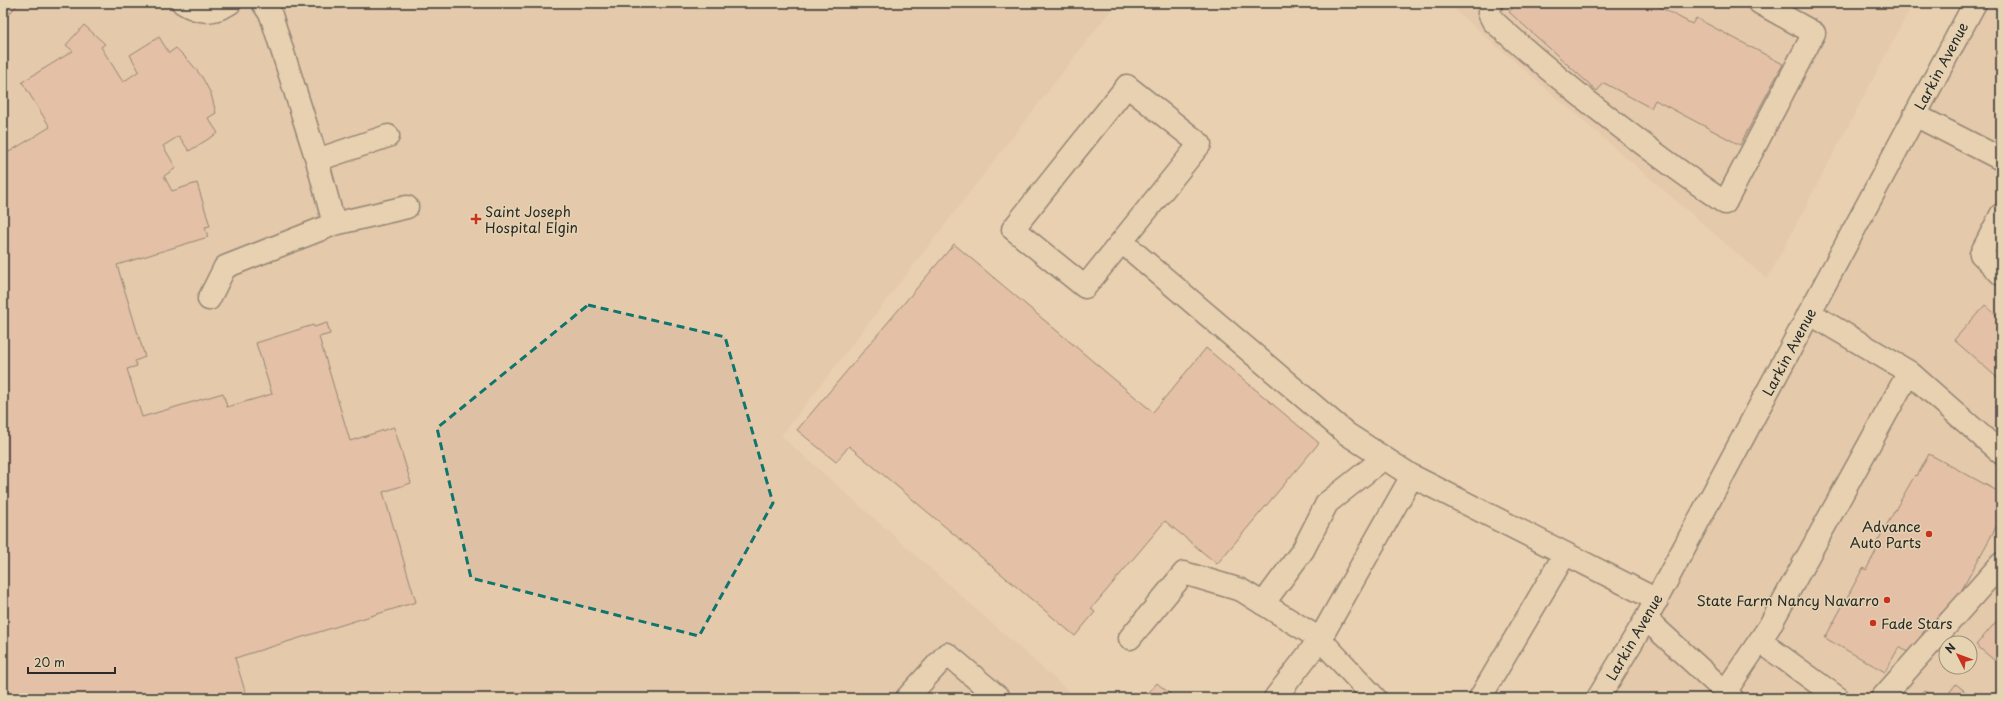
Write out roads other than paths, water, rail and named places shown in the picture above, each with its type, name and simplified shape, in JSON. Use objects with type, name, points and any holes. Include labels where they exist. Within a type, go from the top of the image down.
[{"type":"main road","points":[[183,3],[194,10],[206,12],[219,10],[230,3]]},
{"type":"main road","points":[[263,3],[271,15],[317,160],[334,224]]},
{"type":"main road","points":[[1491,3],[1489,14],[1493,21],[1544,67],[1654,154],[1725,203],[1814,33],[1760,3]]},
{"type":"main road","name":"Larkin Avenue","points":[[1598,698],[1646,619],[1975,3]]},
{"type":"main road","points":[[1127,86],[1200,144],[1122,242],[1085,287],[1013,229],[1127,86]]},
{"type":"main road","points":[[1915,115],[2001,159]]},
{"type":"main road","points":[[317,160],[388,136]]},
{"type":"main road","points":[[209,299],[225,267],[334,224],[407,207]]},
{"type":"main road","points":[[2001,215],[1981,254],[2001,274]]},
{"type":"main road","points":[[1122,242],[1347,434],[1412,476],[1656,600]]},
{"type":"main road","points":[[1810,313],[1909,372],[2001,453]]},
{"type":"main road","points":[[1646,619],[1729,695],[1909,372]]},
{"type":"main road","points":[[1263,604],[1303,550],[1327,502],[1384,458]]},
{"type":"main road","points":[[1275,698],[1320,639],[1412,476]]},
{"type":"main road","points":[[1480,698],[1565,554]]},
{"type":"main road","points":[[1882,698],[2001,564]]},
{"type":"main road","points":[[1130,638],[1184,573],[1241,590],[1320,639],[1375,698]]},
{"type":"main road","points":[[1760,641],[1838,698]]},
{"type":"main road","points":[[907,698],[947,654],[999,698]]},
{"type":"place","name":"Saint Joseph Hospital Elgin","points":[[476,219]]},
{"type":"place","name":"Advance Auto Parts","points":[[1929,534]]},
{"type":"place","name":"State Farm Nancy Navarro","points":[[1887,600]]},
{"type":"place","name":"Fade Stars","points":[[1873,623]]}]
